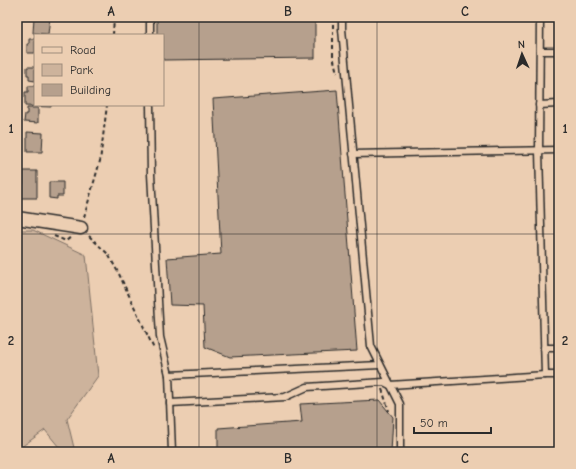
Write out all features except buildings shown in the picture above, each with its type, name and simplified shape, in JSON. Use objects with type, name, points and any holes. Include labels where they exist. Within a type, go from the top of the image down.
[{"type":"street","points":[[17,218],[81,228]]},
{"type":"lane","points":[[150,17],[150,34]]},
{"type":"lane","points":[[342,17],[371,346],[400,404],[400,452]]},
{"type":"lane","points":[[540,17],[538,151],[545,375]]},
{"type":"lane","points":[[540,51],[559,51]]},
{"type":"lane","points":[[539,105],[559,104]]},
{"type":"lane","points":[[150,106],[151,174],[160,337],[169,375],[172,452]]},
{"type":"lane","points":[[353,154],[559,150]]},
{"type":"lane","points":[[544,348],[559,348]]},
{"type":"lane","points":[[169,375],[380,365]]},
{"type":"lane","points":[[170,403],[285,397],[307,387],[384,382],[390,385],[559,375]]},
{"type":"path","points":[[113,34],[114,17]]},
{"type":"path","points":[[107,106],[100,161],[81,228],[108,254],[155,350]]},
{"type":"green space","points":[[17,230],[33,230],[86,255],[98,376],[67,419],[75,452],[63,452],[45,430],[17,450]]}]
